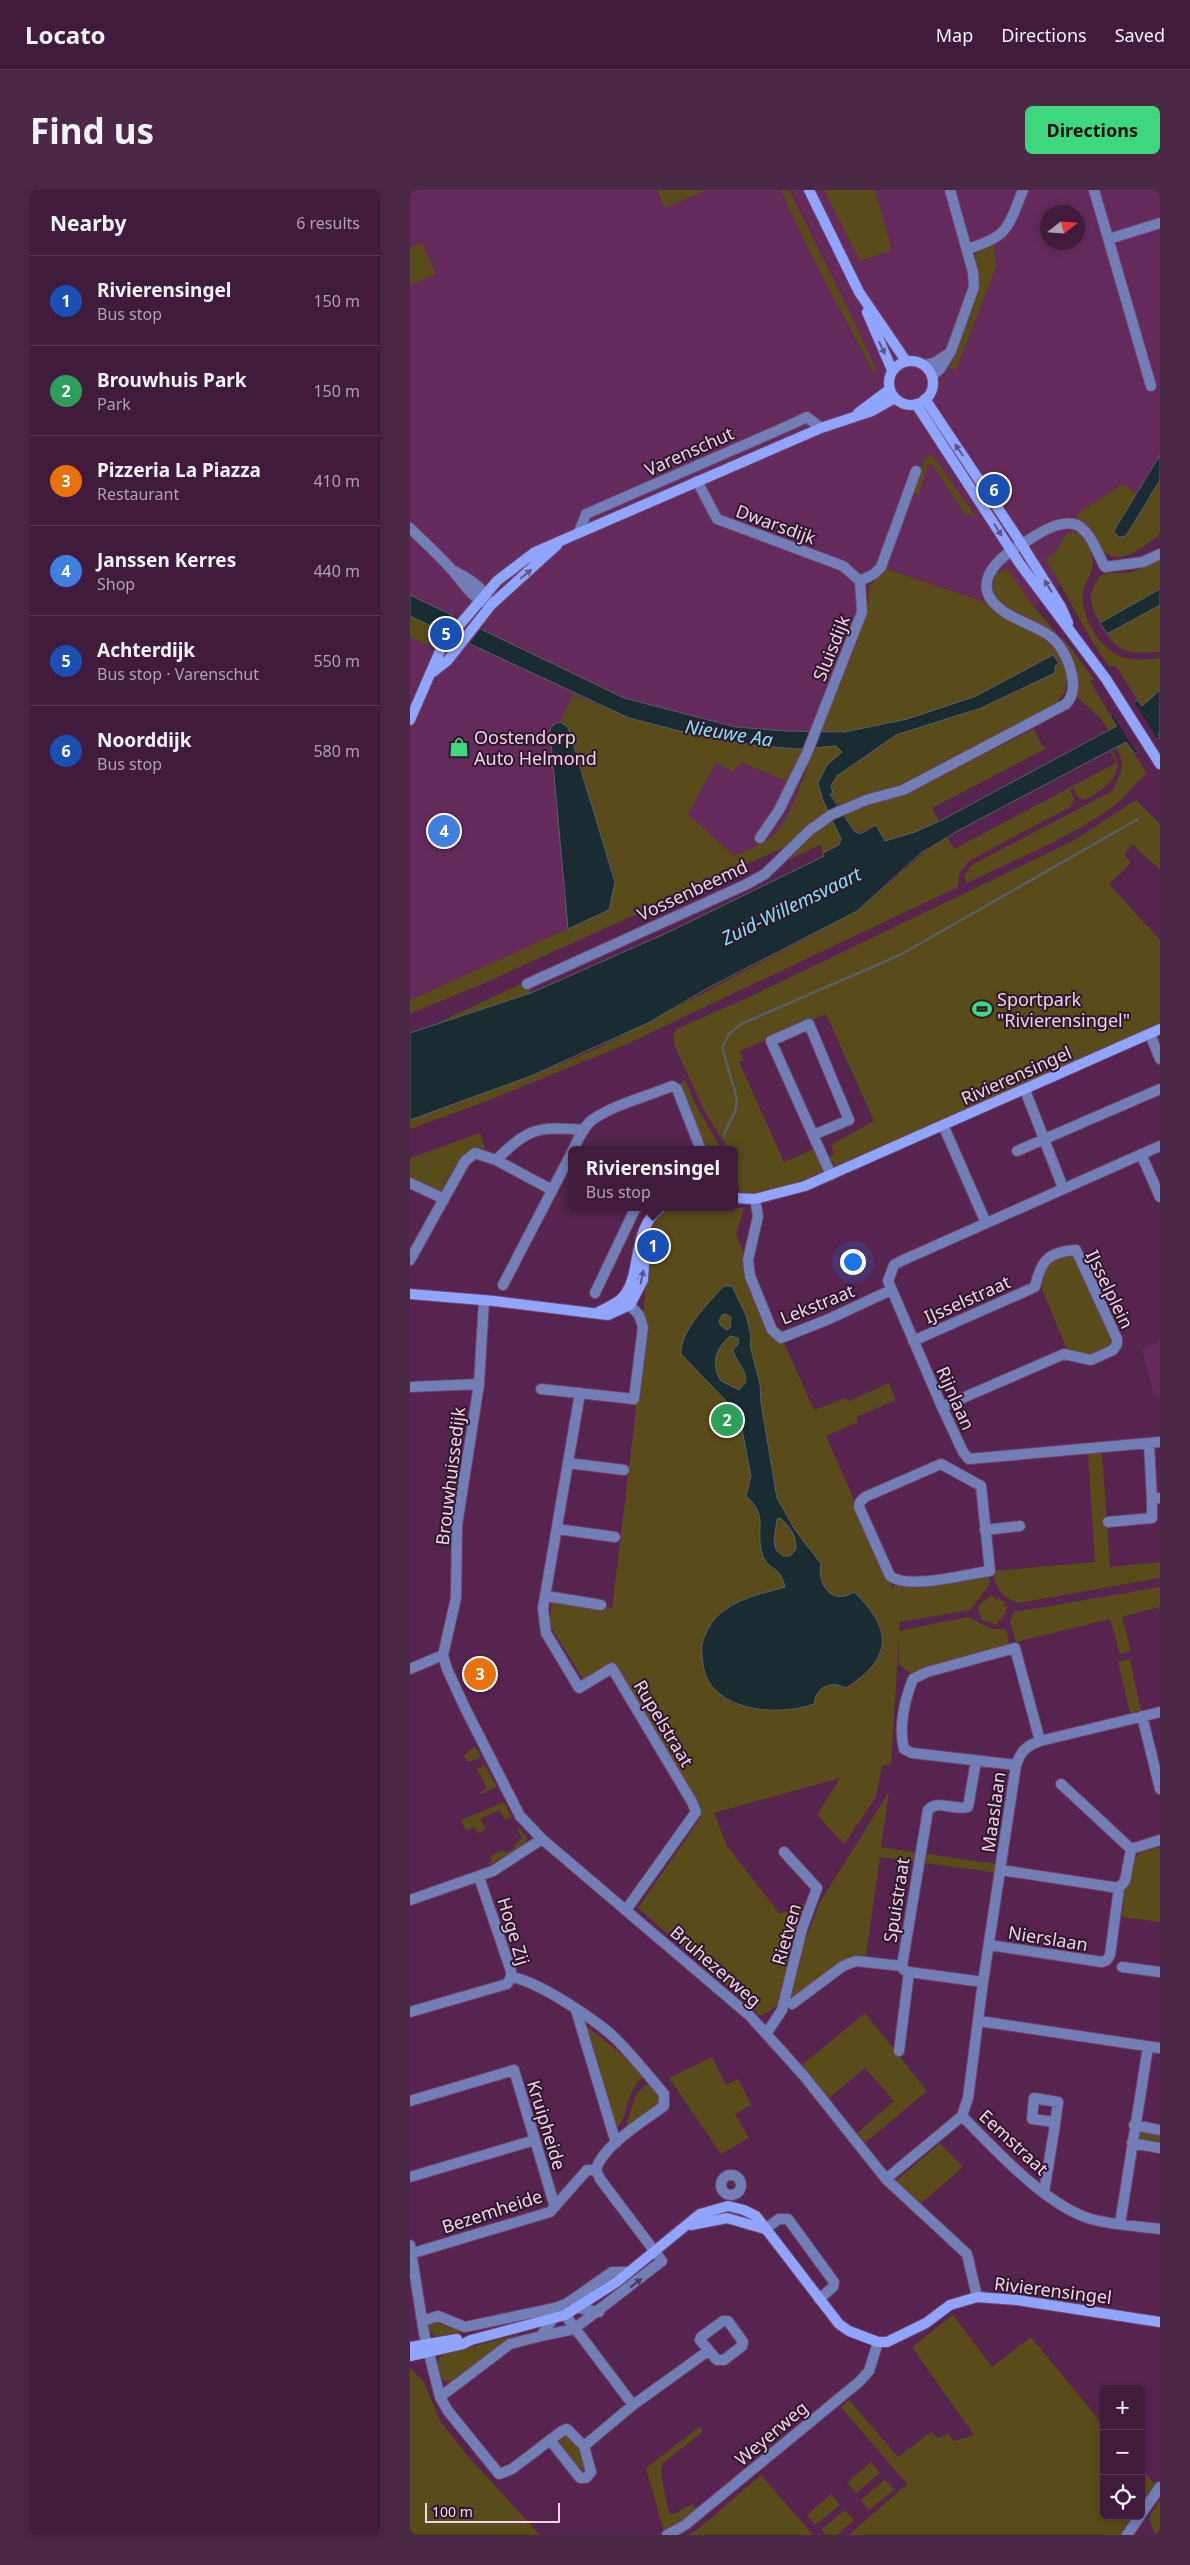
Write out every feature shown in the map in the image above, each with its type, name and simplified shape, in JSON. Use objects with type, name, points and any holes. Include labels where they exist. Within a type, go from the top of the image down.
[{"type":"street","points":[[809,190],[859,292],[892,370]]},
{"type":"street","points":[[932,376],[940,370],[951,352],[974,288],[974,272],[950,190]]},
{"type":"street","points":[[967,249],[1002,236],[1008,227],[1023,190]]},
{"type":"street","points":[[1094,190],[1151,386]]},
{"type":"street","points":[[1109,240],[1160,223]]},
{"type":"street","points":[[859,292],[906,361]]},
{"type":"street","points":[[925,365],[932,376],[932,388],[925,399],[916,404],[904,404],[892,393],[890,376],[892,370],[906,361],[925,365],[936,362],[951,352]]},
{"type":"street","name":"Varenschut","points":[[410,720],[433,673],[440,651],[450,636],[465,616],[497,581],[535,552],[821,428],[872,410],[892,393]]},
{"type":"street","points":[[925,399],[1061,607],[1070,629]]},
{"type":"street","points":[[916,404],[1011,550],[1056,615],[1070,629],[1106,680],[1160,764]]},
{"type":"street","name":"Varenschut","points":[[579,532],[586,514],[790,424],[807,417],[821,428]]},
{"type":"street","points":[[860,581],[874,574],[881,567],[916,471]]},
{"type":"street","name":"Dwarsdijk","points":[[698,481],[717,519],[843,566],[860,581]]},
{"type":"street","points":[[1011,550],[1043,531],[1066,524],[1077,524],[1085,531],[1105,567],[1143,562],[1160,554]]},
{"type":"street","points":[[410,528],[453,571],[472,580],[482,597],[491,605]]},
{"type":"street","name":"Varenschut","points":[[433,673],[448,660],[491,605],[561,542]]},
{"type":"street","name":"Vossenbeemd","points":[[527,984],[745,885],[765,874],[810,830],[836,813],[903,790],[1055,711],[1071,699],[1073,689],[1070,666],[1056,642],[1048,634],[1001,609],[989,594],[988,577],[990,571],[995,563],[1011,550]]},
{"type":"street","name":"Sluisdijk","points":[[760,838],[779,810],[806,753],[862,612],[860,581]]},
{"type":"street","points":[[813,1135],[849,1120],[809,1024],[771,1042],[831,1175]]},
{"type":"street","name":"Rivierensingel","points":[[738,1198],[755,1200],[805,1186],[1160,1029]]},
{"type":"street","points":[[1150,1034],[1160,1059]]},
{"type":"street","points":[[575,1146],[583,1130],[591,1121],[606,1112],[675,1087],[699,1146]]},
{"type":"street","points":[[1017,1151],[1160,1089]]},
{"type":"street","points":[[1025,1090],[1063,1188]]},
{"type":"street","points":[[943,1126],[986,1223]]},
{"type":"street","points":[[496,1160],[528,1132],[551,1127],[583,1130]]},
{"type":"street","name":"Rijnlaan","points":[[969,1459],[963,1452],[942,1408],[891,1290],[888,1281],[894,1265],[1160,1146]]},
{"type":"street","points":[[410,1260],[465,1160],[480,1153],[552,1190]]},
{"type":"street","points":[[1141,1154],[1160,1197]]},
{"type":"street","points":[[503,1285],[568,1159]]},
{"type":"street","points":[[410,1183],[444,1199]]},
{"type":"street","points":[[410,1192],[421,1188]]},
{"type":"street","name":"Lekstraat","points":[[755,1200],[758,1216],[748,1260],[750,1276],[772,1330],[781,1338],[829,1319],[891,1290]]},
{"type":"street","points":[[595,1293],[634,1211]]},
{"type":"street","points":[[410,1294],[484,1300],[597,1313],[608,1316],[626,1302],[643,1280],[645,1247],[643,1237],[646,1224],[657,1211]]},
{"type":"street","name":"IJsselplein","points":[[942,1408],[1066,1353],[1084,1360],[1091,1360],[1113,1350],[1117,1344],[1117,1339],[1076,1250],[1064,1251],[1044,1260],[1040,1266],[1035,1287]]},
{"type":"street","name":"IJsselstraat","points":[[913,1341],[1035,1287]]},
{"type":"street","name":"Brouwhuissedijk","points":[[443,1655],[456,1598],[457,1525],[479,1384],[484,1300]]},
{"type":"street","points":[[541,1389],[634,1399],[643,1327],[639,1314],[626,1302]]},
{"type":"street","points":[[410,1387],[479,1384]]},
{"type":"street","name":"Rupelstraat","points":[[580,1393],[543,1608],[546,1633],[579,1688],[612,1668],[692,1802],[696,1812],[626,1910]]},
{"type":"street","points":[[960,1473],[969,1459],[1160,1442]]},
{"type":"street","points":[[1108,1522],[1152,1518],[1156,1499],[1149,1443]]},
{"type":"street","points":[[568,1463],[624,1470]]},
{"type":"street","points":[[941,1464],[960,1473],[981,1486],[990,1570],[928,1580],[896,1580],[890,1576],[859,1507],[865,1497],[941,1464]]},
{"type":"street","points":[[985,1530],[1020,1526]]},
{"type":"street","points":[[557,1529],[615,1537]]},
{"type":"street","points":[[546,1596],[600,1604]]},
{"type":"street","points":[[1016,1765],[912,1753],[904,1749],[901,1739],[903,1715],[913,1679],[927,1672],[1015,1648],[1040,1741]]},
{"type":"street","points":[[410,1669],[443,1655]]},
{"type":"street","name":"Bruhezerweg","points":[[443,1655],[461,1700],[520,1816],[542,1839],[750,2016],[804,2076],[886,2179],[968,2254],[978,2297]]},
{"type":"street","name":"Maaslaan","points":[[962,2116],[968,2098],[983,1982],[1016,1765],[1021,1753],[1028,1745],[1040,1741],[1160,1712]]},
{"type":"street","points":[[1142,1716],[1160,1790]]},
{"type":"street","name":"Spuistraat","points":[[899,2051],[906,1969],[928,1810],[931,1806],[939,1805],[960,1809],[968,1807],[976,1761]]},
{"type":"street","points":[[1061,1784],[1131,1849]]},
{"type":"street","points":[[410,1900],[479,1878],[542,1839]]},
{"type":"street","points":[[1131,1849],[1160,1840]]},
{"type":"street","points":[[1001,1870],[1119,1888],[1125,1882],[1131,1849]]},
{"type":"street","name":"Rietven","points":[[766,2034],[782,2010],[802,1929],[817,1888],[784,1852]]},
{"type":"street","name":"Hoge Zij","points":[[410,2012],[507,1984],[511,1977],[479,1878]]},
{"type":"street","name":"Nierslaan","points":[[989,1945],[1102,1962],[1107,1960],[1110,1955],[1119,1888]]},
{"type":"street","name":"Spuistraat","points":[[792,2004],[843,1966],[856,1961],[983,1982]]},
{"type":"street","points":[[1122,1967],[1160,1972]]},
{"type":"street","points":[[440,2396],[510,2344],[574,2329],[662,2261],[600,2179],[596,2170],[599,2160],[616,2143],[664,2106],[664,2094],[614,2038],[576,2010],[524,1979],[511,1977]]},
{"type":"street","points":[[576,2010],[616,2143]]},
{"type":"street","points":[[979,2021],[1160,2048]]},
{"type":"street","points":[[1120,2224],[1148,2047]]},
{"type":"street","name":"Kruipheide","points":[[410,2101],[514,2070],[555,2207]]},
{"type":"street","points":[[886,2179],[962,2116]]},
{"type":"street","name":"Eemstraat","points":[[962,2116],[1020,2173],[1068,2208],[1090,2218],[1160,2229]]},
{"type":"street","name":"Eemstraat","points":[[1044,2192],[1055,2122]]},
{"type":"street","points":[[1134,2126],[1160,2130]]},
{"type":"street","points":[[410,2177],[535,2140]]},
{"type":"street","points":[[1132,2143],[1160,2148]]},
{"type":"street","name":"Bezemheide","points":[[410,2251],[550,2212],[587,2170],[596,2170]]},
{"type":"street","points":[[727,2218],[729,2195]]},
{"type":"street","points":[[410,2356],[460,2338],[471,2340],[565,2315],[629,2272],[700,2214],[728,2206],[744,2210],[756,2216],[844,2328],[878,2342]]},
{"type":"street","points":[[687,2226],[703,2221],[727,2218],[765,2229]]},
{"type":"street","points":[[765,2229],[779,2219],[788,2219],[834,2282],[833,2287],[819,2298]]},
{"type":"street","points":[[410,2251],[428,2349],[440,2396],[448,2411],[499,2474],[512,2469],[550,2440],[567,2429],[584,2446],[591,2472],[586,2478],[580,2478],[550,2440]]},
{"type":"street","points":[[423,2321],[438,2316],[465,2327],[554,2308],[566,2304],[612,2272],[629,2272]]},
{"type":"street","name":"Rivierensingel","points":[[878,2342],[887,2342],[907,2334],[950,2305],[978,2297],[1017,2300],[1160,2322]]},
{"type":"street","points":[[578,2308],[598,2312]]},
{"type":"street","points":[[565,2315],[633,2406]]},
{"type":"street","points":[[541,2336],[552,2320]]},
{"type":"street","name":"Weyerweg","points":[[666,2535],[685,2525],[859,2382],[869,2371],[878,2342]]},
{"type":"street","points":[[410,2347],[428,2349]]},
{"type":"street","points":[[584,2446],[633,2406],[708,2351]]},
{"type":"street","points":[[1145,2509],[1160,2487]]},
{"type":"street","points":[[1127,2535],[1138,2520]]},
{"type":"shaded area","points":[[410,190],[1160,190],[1160,457],[1112,539],[1025,615],[871,574],[800,753],[802,811],[767,851],[410,1001]]},
{"type":"shaded area","points":[[657,190],[707,190],[665,208]]},
{"type":"shaded area","points":[[781,190],[789,190],[851,315],[875,367],[876,377],[809,251]]},
{"type":"shaded area","points":[[824,190],[875,190],[892,250],[860,261]]},
{"type":"shaded area","points":[[422,243],[436,274],[410,285],[410,248]]},
{"type":"shaded area","points":[[994,245],[996,267],[956,370],[949,368],[966,327],[976,296],[975,259],[977,251]]},
{"type":"shaded area","points":[[932,454],[976,517],[965,514],[932,464],[928,465],[919,495],[911,493],[925,458]]},
{"type":"shaded area","points":[[1160,480],[1160,534],[1132,554],[1113,557],[1096,545],[1074,520],[1081,511],[1123,484],[1136,494],[1114,532],[1119,537],[1126,536]]},
{"type":"shaded area","points":[[1079,532],[1093,559],[1092,570],[1083,592],[1083,602],[1085,612],[1094,632],[1108,649],[1117,655],[1143,660],[1160,658],[1160,690],[1142,707],[1116,666],[1109,666],[1100,653],[1045,559],[1054,554],[1067,533]]},
{"type":"shaded area","points":[[1160,557],[1160,589],[1100,623],[1092,604],[1091,594],[1100,576],[1109,573],[1138,570]]},
{"type":"shaded area","points":[[884,568],[993,605],[1046,640],[1061,657],[1068,676],[1065,692],[1052,708],[899,785],[841,807],[830,794],[832,793],[831,786],[837,776],[896,735],[981,708],[1055,673],[1053,655],[985,692],[939,710],[879,726],[820,733],[868,609],[869,586],[881,575]]},
{"type":"shaded area","points":[[1007,569],[1031,603],[1058,635],[1011,609],[998,598],[994,591],[993,583],[996,574]]},
{"type":"shaded area","points":[[1160,605],[1160,652],[1136,652],[1123,649],[1117,646],[1107,634]]},
{"type":"shaded area","points":[[410,616],[442,631],[430,646],[410,637]]},
{"type":"shaded area","points":[[1063,638],[1094,679],[1090,681],[1117,726],[1109,731],[1101,719],[1078,698],[1074,668],[1070,654],[1061,640]]},
{"type":"shaded area","points":[[573,694],[629,718],[699,736],[760,746],[804,748],[790,783],[742,762],[733,772],[716,763],[688,814],[734,856],[765,842],[777,831],[791,809],[814,747],[836,746],[842,752],[827,766],[818,783],[822,798],[831,813],[787,846],[480,985],[410,1014],[410,1000],[609,910],[615,882],[568,727],[560,722]]},
{"type":"shaded area","points":[[1034,729],[1042,746],[1047,748],[932,808],[939,821],[915,832],[885,841],[876,826],[857,833],[842,813],[949,771]]},
{"type":"shaded area","points":[[1127,742],[1147,774],[1119,802],[1097,818],[1061,838],[967,883],[964,876],[972,865],[1112,791],[1118,780],[1122,764],[1116,747]]},
{"type":"shaded area","points":[[1113,751],[1116,760],[1117,768],[1115,775],[1106,786],[1085,800],[1079,798],[1073,788],[1070,790],[1074,800],[1070,807],[969,861],[959,874],[958,887],[627,1044],[487,1101],[410,1129],[410,1120],[596,1049],[857,911],[933,845],[947,837],[954,849],[1116,763],[1111,752]]},
{"type":"shaded area","points":[[1136,800],[1160,824],[1160,870],[1133,845],[1124,854],[1131,863],[1109,884],[1160,940],[1160,1023],[836,1167],[829,1157],[834,1154],[831,1145],[874,1121],[826,1014],[740,1051],[744,1060],[739,1062],[784,1162],[816,1148],[825,1168],[823,1170],[824,1174],[756,1194],[740,1193],[738,1184],[738,1146],[726,1146],[705,1112],[675,1047],[673,1037],[676,1029],[747,998],[1073,841]]},
{"type":"shaded area","points":[[833,819],[841,839],[839,845],[823,853],[820,845],[788,860],[810,833]]},
{"type":"shaded area","points":[[525,982],[531,993],[433,1025]]},
{"type":"shaded area","points":[[685,1080],[697,1107],[720,1146],[703,1146],[679,1085]]},
{"type":"shaded area","points":[[480,1133],[485,1149],[477,1148],[470,1150],[464,1155],[458,1162],[441,1194],[410,1178],[410,1158]]},
{"type":"shaded area","points":[[738,1208],[744,1208],[736,1235],[814,1410],[846,1398],[849,1401],[889,1383],[896,1400],[856,1417],[858,1422],[826,1436],[893,1588],[896,1584],[902,1586],[989,1576],[990,1584],[970,1610],[900,1622],[899,1631],[968,1617],[992,1629],[1006,1629],[1010,1647],[913,1676],[899,1664],[899,1637],[891,1764],[882,1766],[876,1797],[844,1844],[817,1815],[840,1778],[714,1813],[727,1846],[780,1914],[810,1901],[780,2004],[761,2016],[638,1908],[701,1817],[616,1663],[584,1681],[551,1627],[550,1620],[552,1601],[612,1608],[635,1418],[650,1231],[662,1211],[738,1211]]},
{"type":"shaded area","points":[[1073,1252],[1114,1344],[1086,1357],[1067,1350],[1040,1284],[1048,1263]]},
{"type":"shaded area","points":[[1160,1338],[1160,1395],[1154,1395],[1142,1350],[1159,1341]]},
{"type":"shaded area","points":[[1102,1452],[1110,1567],[1160,1562],[1160,1578],[1018,1603],[1008,1598],[1000,1591],[993,1571],[1095,1562],[1088,1454]]},
{"type":"shaded area","points":[[1160,1587],[1160,1607],[1122,1617],[1131,1651],[1120,1654],[1110,1619],[1016,1642],[1010,1621],[1014,1612]]},
{"type":"shaded area","points":[[992,1595],[997,1600],[1000,1597],[1001,1601],[1005,1601],[1004,1605],[1009,1607],[1005,1610],[1007,1614],[1003,1615],[1004,1620],[999,1619],[997,1625],[982,1620],[978,1610],[980,1604]]},
{"type":"shaded area","points":[[1130,1659],[1141,1710],[1130,1713],[1118,1662]]},
{"type":"shaded area","points":[[475,1746],[481,1757],[469,1762],[463,1756]]},
{"type":"shaded area","points":[[485,1765],[497,1787],[481,1794],[480,1792],[487,1788],[477,1769]]},
{"type":"shaded area","points":[[889,1792],[881,1847],[919,1853],[918,1862],[880,1857],[866,1956],[855,1955],[789,2006],[805,1940],[820,1902]]},
{"type":"shaded area","points":[[504,1802],[512,1817],[505,1820],[500,1810],[480,1819],[486,1829],[478,1833],[474,1827],[466,1831],[461,1820]]},
{"type":"shaded area","points":[[519,1828],[527,1837],[526,1844],[489,1865],[488,1863],[492,1861],[490,1856],[503,1850],[505,1853],[515,1848],[514,1845],[522,1839],[517,1829]]},
{"type":"shaded area","points":[[1160,1847],[1160,1922],[1122,1917],[1124,1899],[1120,1898],[1121,1892],[1126,1888],[1128,1881],[1131,1882],[1136,1856],[1144,1851]]},
{"type":"shaded area","points":[[927,1854],[997,1864],[996,1873],[925,1863]]},
{"type":"shaded area","points":[[865,2013],[927,2091],[865,2143],[857,2133],[894,2101],[865,2068],[829,2098],[802,2065]]},
{"type":"shaded area","points":[[584,2024],[621,2054],[644,2076],[632,2091],[623,2118],[616,2128]]},
{"type":"shaded area","points":[[712,2057],[726,2085],[738,2079],[751,2105],[735,2114],[749,2138],[721,2154],[669,2078]]},
{"type":"shaded area","points":[[649,2082],[662,2097],[660,2103],[624,2132],[636,2094]]},
{"type":"shaded area","points":[[1139,2131],[1160,2134],[1160,2146],[1138,2142]]},
{"type":"shaded area","points":[[940,2143],[963,2167],[919,2205],[896,2181]]},
{"type":"shaded area","points":[[953,2315],[992,2367],[1031,2337],[1100,2421],[1100,2520],[1134,2520],[1123,2535],[849,2535],[907,2484],[841,2407],[849,2400],[898,2457],[931,2432],[938,2438],[948,2434],[954,2441],[974,2435],[912,2347]]},
{"type":"shaded area","points":[[431,2321],[463,2332],[435,2337],[428,2328]]},
{"type":"shaded area","points":[[519,2334],[452,2382],[444,2381],[438,2368],[441,2355]]},
{"type":"shaded area","points":[[410,2368],[424,2382],[440,2421],[467,2455],[540,2535],[410,2535]]},
{"type":"shaded area","points":[[699,2427],[703,2432],[664,2462],[661,2469],[669,2513],[674,2514],[692,2504],[698,2510],[664,2533],[646,2468]]},
{"type":"shaded area","points":[[565,2436],[571,2437],[582,2453],[586,2466],[583,2470],[572,2461],[562,2448],[560,2440]]},
{"type":"shaded area","points":[[871,2462],[880,2473],[856,2493],[847,2483]]},
{"type":"shaded area","points":[[1145,2473],[1156,2486],[1145,2504]]},
{"type":"shaded area","points":[[761,2475],[813,2535],[688,2535],[698,2529]]},
{"type":"shaded area","points":[[885,2479],[894,2490],[869,2510],[861,2500]]},
{"type":"shaded area","points":[[831,2494],[840,2505],[815,2525],[807,2515]]},
{"type":"shaded area","points":[[1160,2499],[1160,2535],[1155,2535],[1149,2517]]},
{"type":"shaded area","points":[[845,2510],[854,2520],[837,2535],[825,2535],[821,2530]]},
{"type":"water","points":[[1160,455],[1160,480],[1126,536],[1119,537],[1114,532],[1115,529]]},
{"type":"water","points":[[1160,589],[1160,605],[1107,634],[1100,623]]},
{"type":"water","points":[[410,595],[624,698],[736,727],[785,731],[845,732],[907,719],[976,696],[1053,655],[1059,663],[1055,666],[1055,673],[981,708],[896,735],[837,776],[831,786],[833,793],[830,794],[854,831],[860,834],[876,825],[885,841],[915,832],[942,820],[1117,726],[1110,716],[1137,700],[1142,706],[1160,690],[1160,732],[1158,733],[1160,737],[1135,754],[1126,742],[961,829],[921,853],[857,911],[706,989],[648,1023],[531,1076],[410,1120],[410,1033],[531,993],[669,932],[824,856],[823,853],[839,845],[841,839],[822,798],[818,783],[827,765],[842,752],[836,746],[796,749],[760,746],[699,736],[629,718],[410,616]]},
{"type":"water","points":[[560,722],[568,727],[615,882],[609,910],[568,929],[550,730],[554,724]]},
{"type":"water","points":[[724,1286],[732,1286],[746,1315],[751,1336],[750,1345],[760,1384],[761,1403],[777,1498],[795,1530],[821,1564],[820,1572],[824,1586],[833,1595],[846,1596],[854,1592],[876,1618],[881,1631],[882,1643],[873,1666],[846,1688],[835,1685],[825,1687],[818,1693],[814,1704],[799,1708],[765,1710],[747,1707],[731,1701],[718,1692],[708,1680],[703,1664],[703,1641],[717,1616],[739,1602],[785,1587],[780,1574],[763,1557],[760,1544],[759,1516],[753,1503],[746,1496],[751,1476],[741,1424],[733,1408],[681,1354],[685,1336],[696,1317]],"holes":[[[726,1314],[731,1317],[730,1328],[727,1330],[721,1326],[719,1321],[722,1315]],[[730,1336],[738,1338],[739,1343],[733,1350],[746,1377],[746,1382],[739,1390],[721,1381],[718,1375],[715,1362],[716,1357]],[[780,1518],[794,1536],[796,1549],[790,1556],[783,1556],[776,1550],[774,1541],[777,1519]]]},
{"type":"pier","points":[[455,614],[483,627],[468,645],[441,632]]},
{"type":"pier","points":[[1133,700],[1159,741],[1138,755],[1111,713]]},
{"type":"waterway","points":[[724,1134],[735,1112],[737,1099],[722,1047],[729,1034],[741,1024],[900,955],[1138,819]]},
{"type":"place","name":"Noorddijk","points":[[994,490]]},
{"type":"place","name":"Achterdijk","points":[[446,634]]},
{"type":"place","name":"Oostendorp Auto Helmond","points":[[459,747]]},
{"type":"place","name":"Janssen Kerres","points":[[444,831]]},
{"type":"place","name":"Sportpark \"Rivierensingel\"","points":[[982,1009]]},
{"type":"place","name":"Rivierensingel","points":[[653,1246]]},
{"type":"place","name":"Brouwhuis Park","points":[[727,1420]]},
{"type":"place","name":"Pizzeria La Piazza","points":[[480,1674]]},
{"type":"water label","name":"Nieuwe Aa","points":[[729,733]]},
{"type":"water label","name":"Zuid-Willemsvaart","points":[[791,906]]}]
